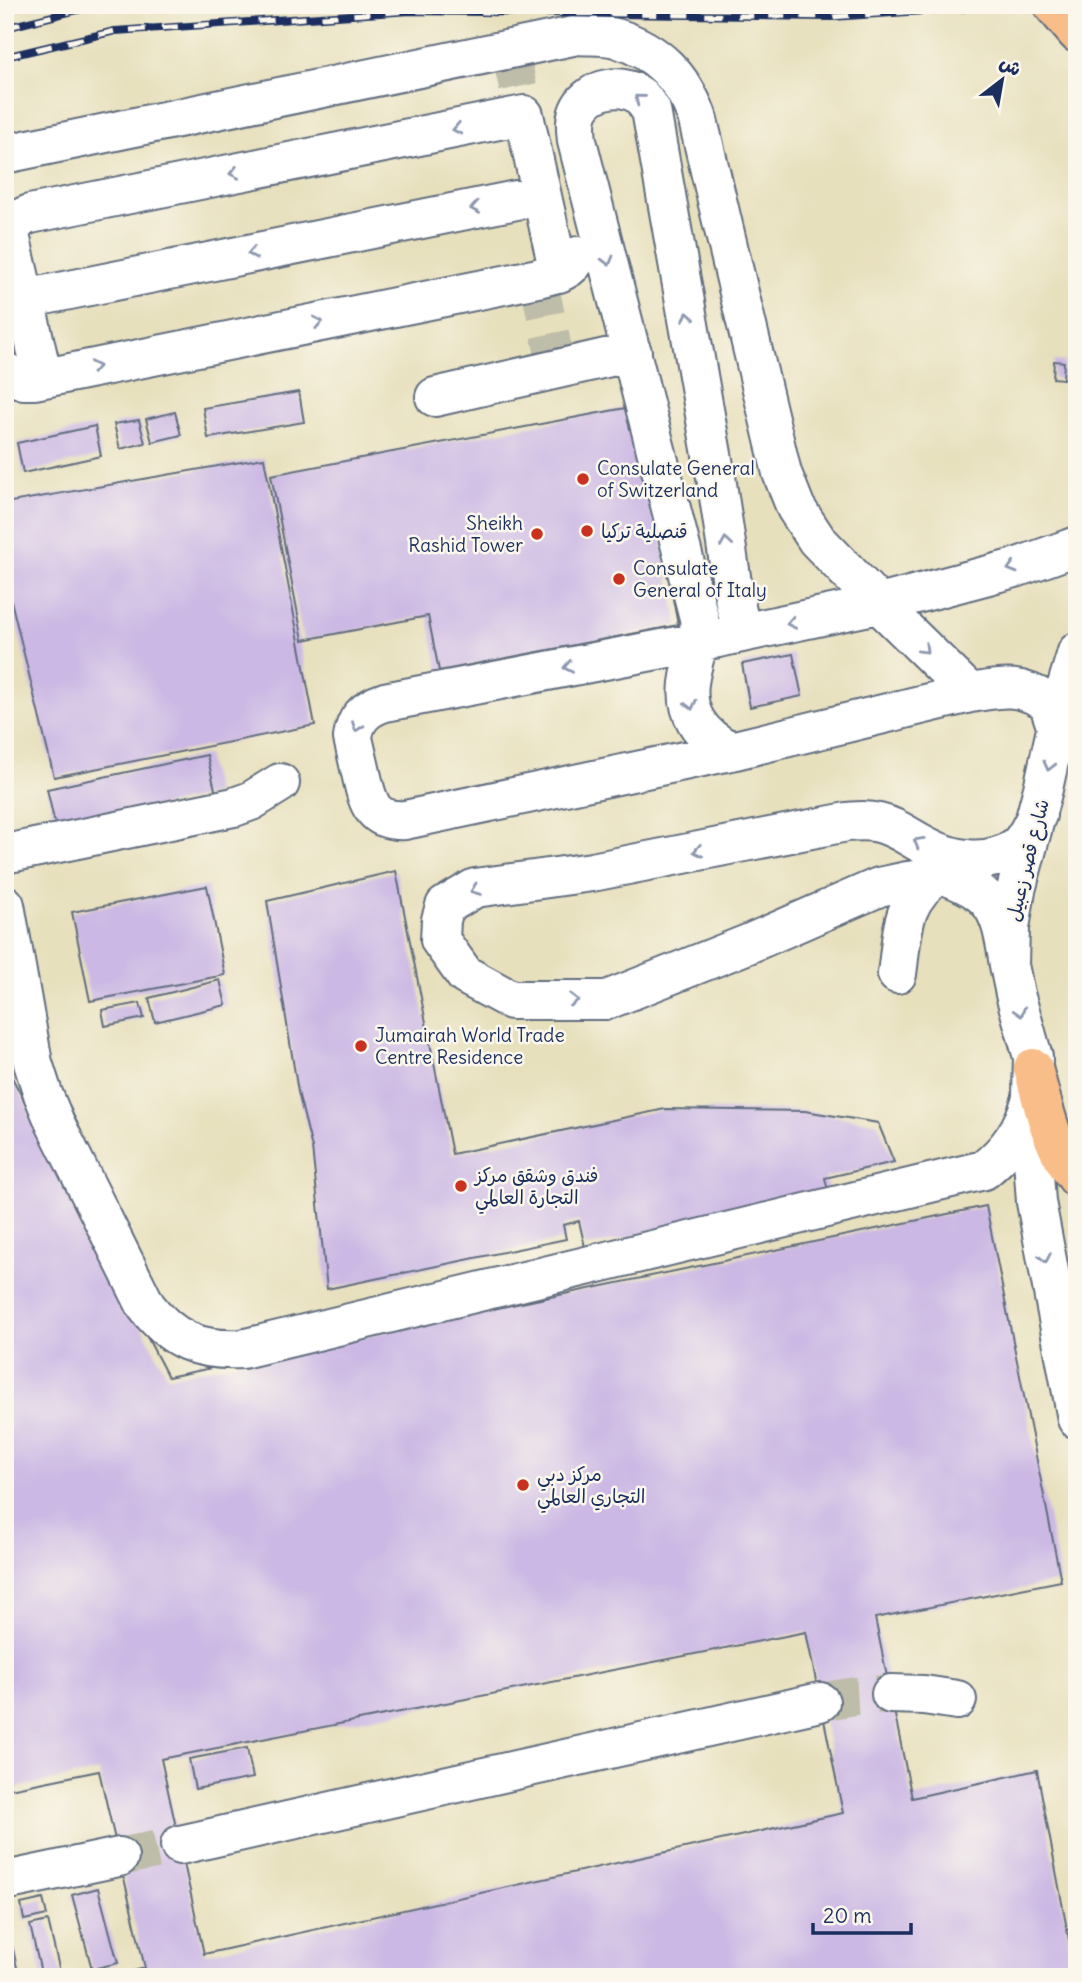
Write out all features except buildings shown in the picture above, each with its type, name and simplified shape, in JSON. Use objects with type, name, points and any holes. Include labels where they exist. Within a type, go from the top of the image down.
[{"type":"main road","points":[[1053,5],[1077,33]]},
{"type":"main road","points":[[1032,1083],[1056,1147],[1077,1178]]},
{"type":"lane","points":[[5,154],[578,35],[615,37],[649,52],[676,76],[689,95],[697,116],[782,473],[800,517],[817,540],[970,693]]},
{"type":"lane","points":[[731,751],[705,734],[695,720],[690,706],[688,690],[699,642],[699,618],[577,142],[575,124],[580,108],[592,95],[607,89],[624,89],[640,96],[650,110],[742,633]]},
{"type":"lane","points":[[43,378],[10,235],[16,221],[30,214],[524,115],[559,273]]},
{"type":"lane","points":[[5,372],[23,380],[43,378],[559,273],[576,261],[581,238],[560,138]]},
{"type":"lane","points":[[25,299],[541,194]]},
{"type":"lane","points":[[435,397],[632,352]]},
{"type":"lane","points":[[1057,729],[1048,702],[1033,693],[1007,688],[970,693],[731,751],[405,820],[383,817],[374,810],[368,800],[353,738],[362,714],[376,705],[879,604],[1015,568],[1077,546]]},
{"type":"lane","name":"شارع قصر زعبيل","points":[[1077,652],[1062,702],[1037,815],[1016,890],[1010,928],[1009,965],[1014,994],[1030,1043],[1032,1168],[1038,1220],[1077,1419]]},
{"type":"lane","points":[[5,854],[234,807],[251,801],[280,783]]},
{"type":"lane","points":[[1009,965],[1002,925],[993,907],[977,890],[939,873],[923,879],[879,887],[748,944],[607,1000],[511,1000],[465,975],[440,940],[441,920],[444,906],[475,888],[592,872],[864,820],[888,826],[944,854],[981,860],[1017,846],[1037,815]]},
{"type":"lane","points":[[897,974],[906,914],[913,898],[939,873]]},
{"type":"lane","points":[[5,905],[33,1063],[55,1123],[146,1306],[171,1332],[187,1342],[205,1348],[242,1349],[984,1170],[998,1159],[1020,1131],[1032,1083]]},
{"type":"lane","points":[[984,1170],[998,1175],[1023,1193],[1038,1220]]},
{"type":"lane","points":[[891,1694],[957,1700]]},
{"type":"lane","points":[[180,1845],[820,1702]]},
{"type":"lane","points":[[5,1881],[119,1857]]},
{"type":"tunnel","points":[[510,50],[524,115]]},
{"type":"tunnel","points":[[538,278],[557,368]]},
{"type":"tunnel","points":[[820,1702],[891,1694]]},
{"type":"tunnel","points":[[119,1857],[180,1845]]},
{"type":"railway","points":[[5,28],[97,5]]},
{"type":"railway","points":[[5,57],[115,31],[410,11],[831,17],[1014,5]]},
{"type":"place","name":"Consulate General of Switzerland","points":[[583,479]]},
{"type":"place","name":"قنصلية تركيا","points":[[587,531]]},
{"type":"place","name":"Sheikh Rashid Tower","points":[[537,534]]},
{"type":"place","name":"Consulate General of Italy","points":[[619,579]]},
{"type":"place","name":"Jumairah World Trade Centre Residence","points":[[361,1046]]},
{"type":"place","name":"فندق وشقق مركز التجارة العالمي","points":[[461,1186]]},
{"type":"place","name":"مركز دبي التجاري العالمي","points":[[523,1485]]}]
